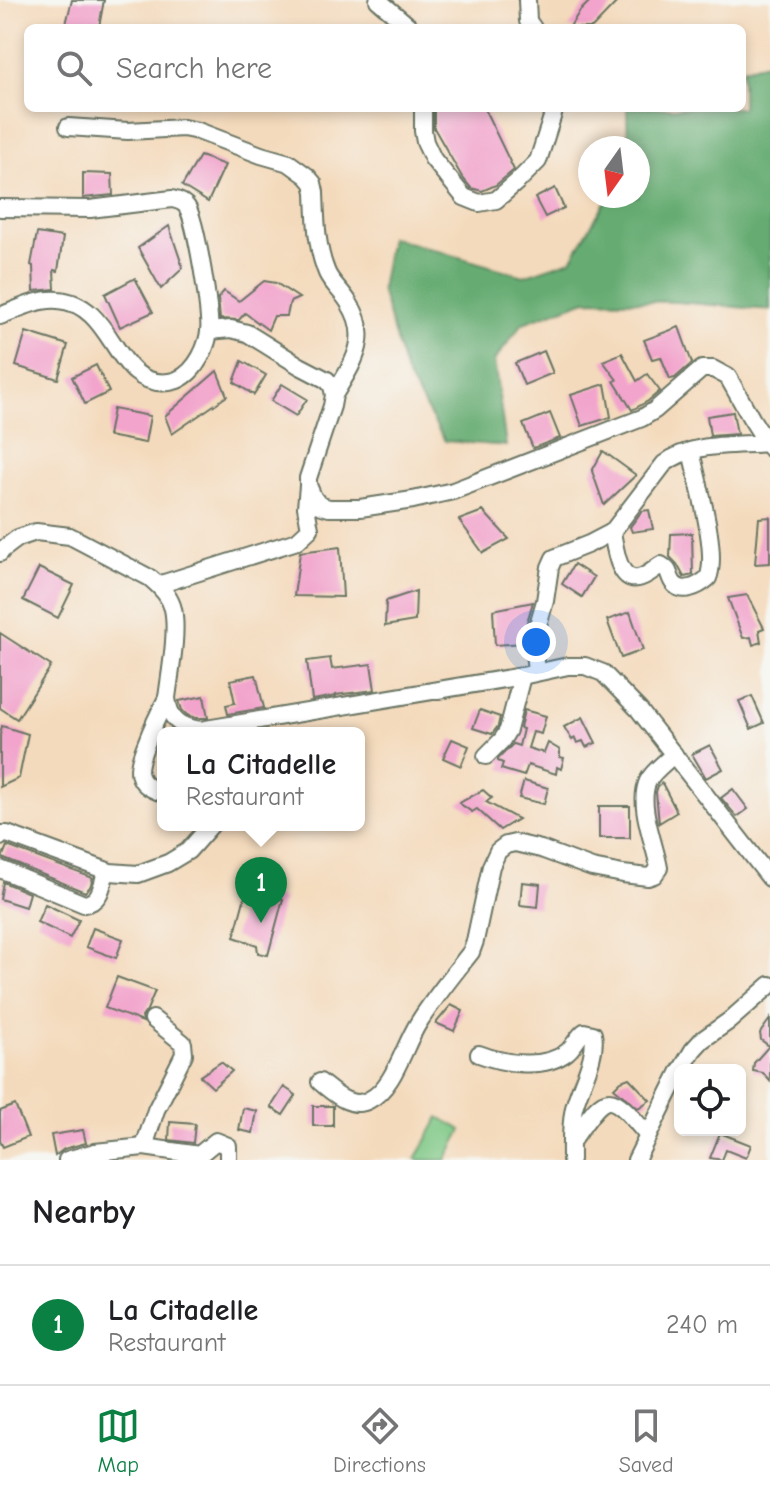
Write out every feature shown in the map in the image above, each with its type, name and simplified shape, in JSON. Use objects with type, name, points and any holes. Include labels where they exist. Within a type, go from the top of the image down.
[{"type":"street","points":[[378,0],[406,24]]},
{"type":"street","points":[[527,0],[530,24]]},
{"type":"street","points":[[423,112],[425,142],[433,159],[464,197],[479,203],[496,200],[538,161],[554,112]]},
{"type":"street","points":[[68,127],[128,131],[183,128],[289,163],[313,183],[320,255],[328,277],[351,304],[361,334],[353,362],[334,395],[310,468],[306,507],[310,529],[297,541],[158,585]]},
{"type":"street","points":[[0,208],[90,209],[172,199],[179,201],[187,206],[193,224],[209,331],[203,354],[190,372],[169,382],[155,381],[138,375],[95,316],[84,307],[60,300],[45,300],[0,316]]},
{"type":"street","points":[[209,331],[231,329],[247,333],[327,380],[334,395]]},
{"type":"street","points":[[308,485],[319,505],[343,509],[413,500],[453,491],[642,418],[706,368],[728,377],[769,445],[691,451],[671,459],[612,532],[554,558],[529,674],[508,730],[486,756]]},
{"type":"street","points":[[612,532],[622,570],[629,577],[640,578],[661,565],[668,569],[677,588],[695,586],[708,578],[712,566],[709,536],[691,451]]},
{"type":"street","points":[[0,553],[18,538],[36,532],[70,536],[158,585],[173,608],[167,698],[170,715],[187,727]]},
{"type":"street","points":[[218,727],[568,666],[585,666],[603,673],[639,710],[770,878]]},
{"type":"street","points":[[157,791],[140,779],[138,770],[153,726],[167,698]]},
{"type":"street","points":[[320,1082],[352,1103],[369,1101],[380,1092],[393,1074],[417,1025],[471,952],[491,866],[498,851],[506,845],[515,843],[541,849],[592,868],[648,877],[654,875],[659,868],[647,817],[646,785],[649,778],[674,754]]},
{"type":"street","points":[[0,837],[7,834],[106,871],[138,874],[155,869],[188,851],[206,831]]},
{"type":"street","points":[[0,869],[84,904],[96,901],[106,871]]},
{"type":"street","points":[[684,1064],[702,1040],[770,985]]},
{"type":"street","points":[[144,1147],[156,1110],[184,1054],[183,1043],[153,1019]]},
{"type":"street","points":[[479,1054],[511,1062],[542,1062],[569,1051],[584,1032],[593,1034],[594,1047],[571,1123],[571,1160]]},
{"type":"street","points":[[636,1160],[674,1083]]},
{"type":"street","points":[[571,1142],[596,1106],[606,1100],[621,1104],[648,1136]]},
{"type":"street","points":[[67,1160],[95,1152],[144,1147],[199,1155],[216,1141],[228,1146],[228,1160]]},
{"type":"green space","points":[[770,62],[770,310],[677,302],[586,300],[523,323],[494,361],[506,446],[445,441],[406,374],[381,290],[390,237],[524,276],[571,260],[601,208],[650,208],[650,136],[628,136],[627,112],[746,112],[746,68]]},
{"type":"green space","points":[[439,1117],[462,1130],[446,1160],[416,1159]]},
{"type":"building","points":[[72,0],[104,0],[100,24],[66,24]]},
{"type":"building","points":[[591,0],[619,0],[596,24],[572,24]]},
{"type":"building","points":[[434,112],[486,112],[514,170],[496,185],[482,191],[471,188],[434,128]]},
{"type":"building","points":[[200,156],[225,165],[208,202],[182,186]]},
{"type":"building","points":[[83,173],[112,174],[113,195],[83,198]]},
{"type":"building","points":[[555,188],[564,208],[545,217],[535,198]]},
{"type":"building","points":[[169,226],[183,268],[161,289],[138,248]]},
{"type":"building","points":[[37,233],[63,237],[58,271],[54,270],[55,289],[34,291],[31,265]]},
{"type":"building","points":[[135,278],[153,312],[120,327],[105,294]]},
{"type":"building","points":[[264,281],[276,283],[299,298],[290,302],[287,316],[274,316],[268,330],[245,313],[239,320],[220,319],[218,298],[224,291],[239,301]]},
{"type":"building","points":[[679,327],[692,363],[670,379],[661,357],[652,359],[644,340]]},
{"type":"building","points":[[26,332],[68,345],[58,379],[16,366]]},
{"type":"building","points":[[544,351],[553,373],[524,385],[515,363]]},
{"type":"building","points":[[622,353],[637,381],[647,374],[660,391],[632,410],[603,361]]},
{"type":"building","points":[[242,361],[266,375],[254,395],[234,382]]},
{"type":"building","points":[[96,365],[109,392],[85,404],[72,377]]},
{"type":"building","points":[[217,371],[227,396],[172,434],[165,416]]},
{"type":"building","points":[[282,384],[307,399],[296,416],[271,401]]},
{"type":"building","points":[[605,384],[611,417],[582,426],[571,395]]},
{"type":"building","points":[[113,409],[150,416],[145,443],[108,436]]},
{"type":"building","points":[[733,412],[737,434],[710,436],[707,416]]},
{"type":"building","points":[[550,413],[560,438],[533,448],[523,424]]},
{"type":"building","points":[[603,451],[636,475],[604,505],[592,471]]},
{"type":"building","points":[[649,510],[653,529],[632,532],[630,527],[642,511]]},
{"type":"building","points":[[483,511],[509,539],[483,553],[459,520]]},
{"type":"building","points":[[770,517],[770,563],[755,564],[759,518]]},
{"type":"building","points":[[692,533],[693,575],[684,577],[670,557],[671,534]]},
{"type":"building","points":[[340,547],[343,597],[294,596],[300,552]]},
{"type":"building","points":[[574,564],[594,577],[582,597],[562,584]]},
{"type":"building","points":[[39,568],[74,585],[58,618],[23,600]]},
{"type":"building","points":[[416,591],[415,621],[385,626],[386,601]]},
{"type":"building","points":[[747,595],[764,628],[759,630],[761,642],[753,645],[751,637],[743,638],[728,598]]},
{"type":"building","points":[[533,602],[524,643],[495,645],[493,610]]},
{"type":"building","points":[[630,612],[643,650],[621,658],[607,620]]},
{"type":"building","points":[[0,633],[51,666],[17,719],[0,708]]},
{"type":"building","points":[[330,658],[332,669],[371,664],[375,690],[312,700],[307,661]]},
{"type":"building","points":[[256,675],[264,708],[228,714],[226,705],[235,703],[230,680]]},
{"type":"building","points":[[204,696],[208,718],[196,718],[182,710],[179,701]]},
{"type":"building","points":[[752,696],[764,723],[751,729],[739,701]]},
{"type":"building","points":[[480,710],[500,717],[492,734],[473,728]]},
{"type":"building","points":[[524,710],[546,716],[541,734],[533,732],[528,748],[544,753],[548,743],[560,750],[560,757],[564,758],[556,774],[528,765],[524,776],[501,769],[503,763],[498,759],[513,744],[519,746]]},
{"type":"building","points":[[583,717],[596,743],[586,747],[583,741],[577,743],[575,738],[572,740],[564,727]]},
{"type":"building","points":[[2,726],[28,734],[19,778],[0,787],[0,735]]},
{"type":"building","points":[[452,739],[469,746],[461,766],[443,758]]},
{"type":"building","points":[[710,745],[723,769],[706,778],[692,754]]},
{"type":"building","points":[[524,781],[548,788],[544,804],[519,798]]},
{"type":"building","points":[[662,783],[677,812],[659,823],[656,792]]},
{"type":"building","points":[[733,789],[748,809],[737,817],[721,798]]},
{"type":"building","points":[[483,790],[492,798],[486,802],[518,819],[500,830],[477,809],[472,812],[459,803]]},
{"type":"building","points":[[599,806],[630,806],[630,838],[599,838]]},
{"type":"building","points":[[7,846],[93,878],[90,887],[85,892],[2,858]]},
{"type":"building","points":[[3,882],[29,893],[25,907],[0,899]]},
{"type":"building","points":[[522,882],[540,884],[538,907],[520,905]]},
{"type":"building","points":[[247,889],[283,899],[268,955],[258,953],[257,945],[234,937]]},
{"type":"building","points":[[45,904],[79,920],[70,938],[37,922]]},
{"type":"building","points":[[93,928],[123,939],[116,958],[86,947]]},
{"type":"building","points":[[117,977],[155,991],[142,1017],[143,1022],[105,1008]]},
{"type":"building","points":[[451,1005],[463,1011],[454,1031],[436,1023]]},
{"type":"building","points":[[770,1019],[770,1081],[763,1073],[753,1071],[754,1063],[769,1046],[761,1040],[760,1033]]},
{"type":"building","points":[[221,1062],[232,1071],[213,1088],[200,1076]]},
{"type":"building","points":[[629,1078],[650,1100],[638,1108],[614,1088]]},
{"type":"building","points":[[284,1087],[296,1095],[283,1115],[271,1107]]},
{"type":"building","points":[[15,1105],[28,1137],[3,1147],[0,1141],[0,1111]]},
{"type":"building","points":[[313,1106],[333,1106],[333,1126],[313,1126]]},
{"type":"building","points":[[243,1108],[257,1111],[253,1133],[239,1130]]},
{"type":"building","points":[[170,1122],[195,1124],[193,1143],[169,1140]]},
{"type":"building","points":[[83,1130],[86,1143],[64,1149],[55,1156],[51,1135]]},
{"type":"building","points":[[719,1136],[728,1136],[751,1145],[746,1158],[726,1150],[722,1160],[710,1158]]},
{"type":"place","name":"La Citadelle","points":[[261,923]]}]
